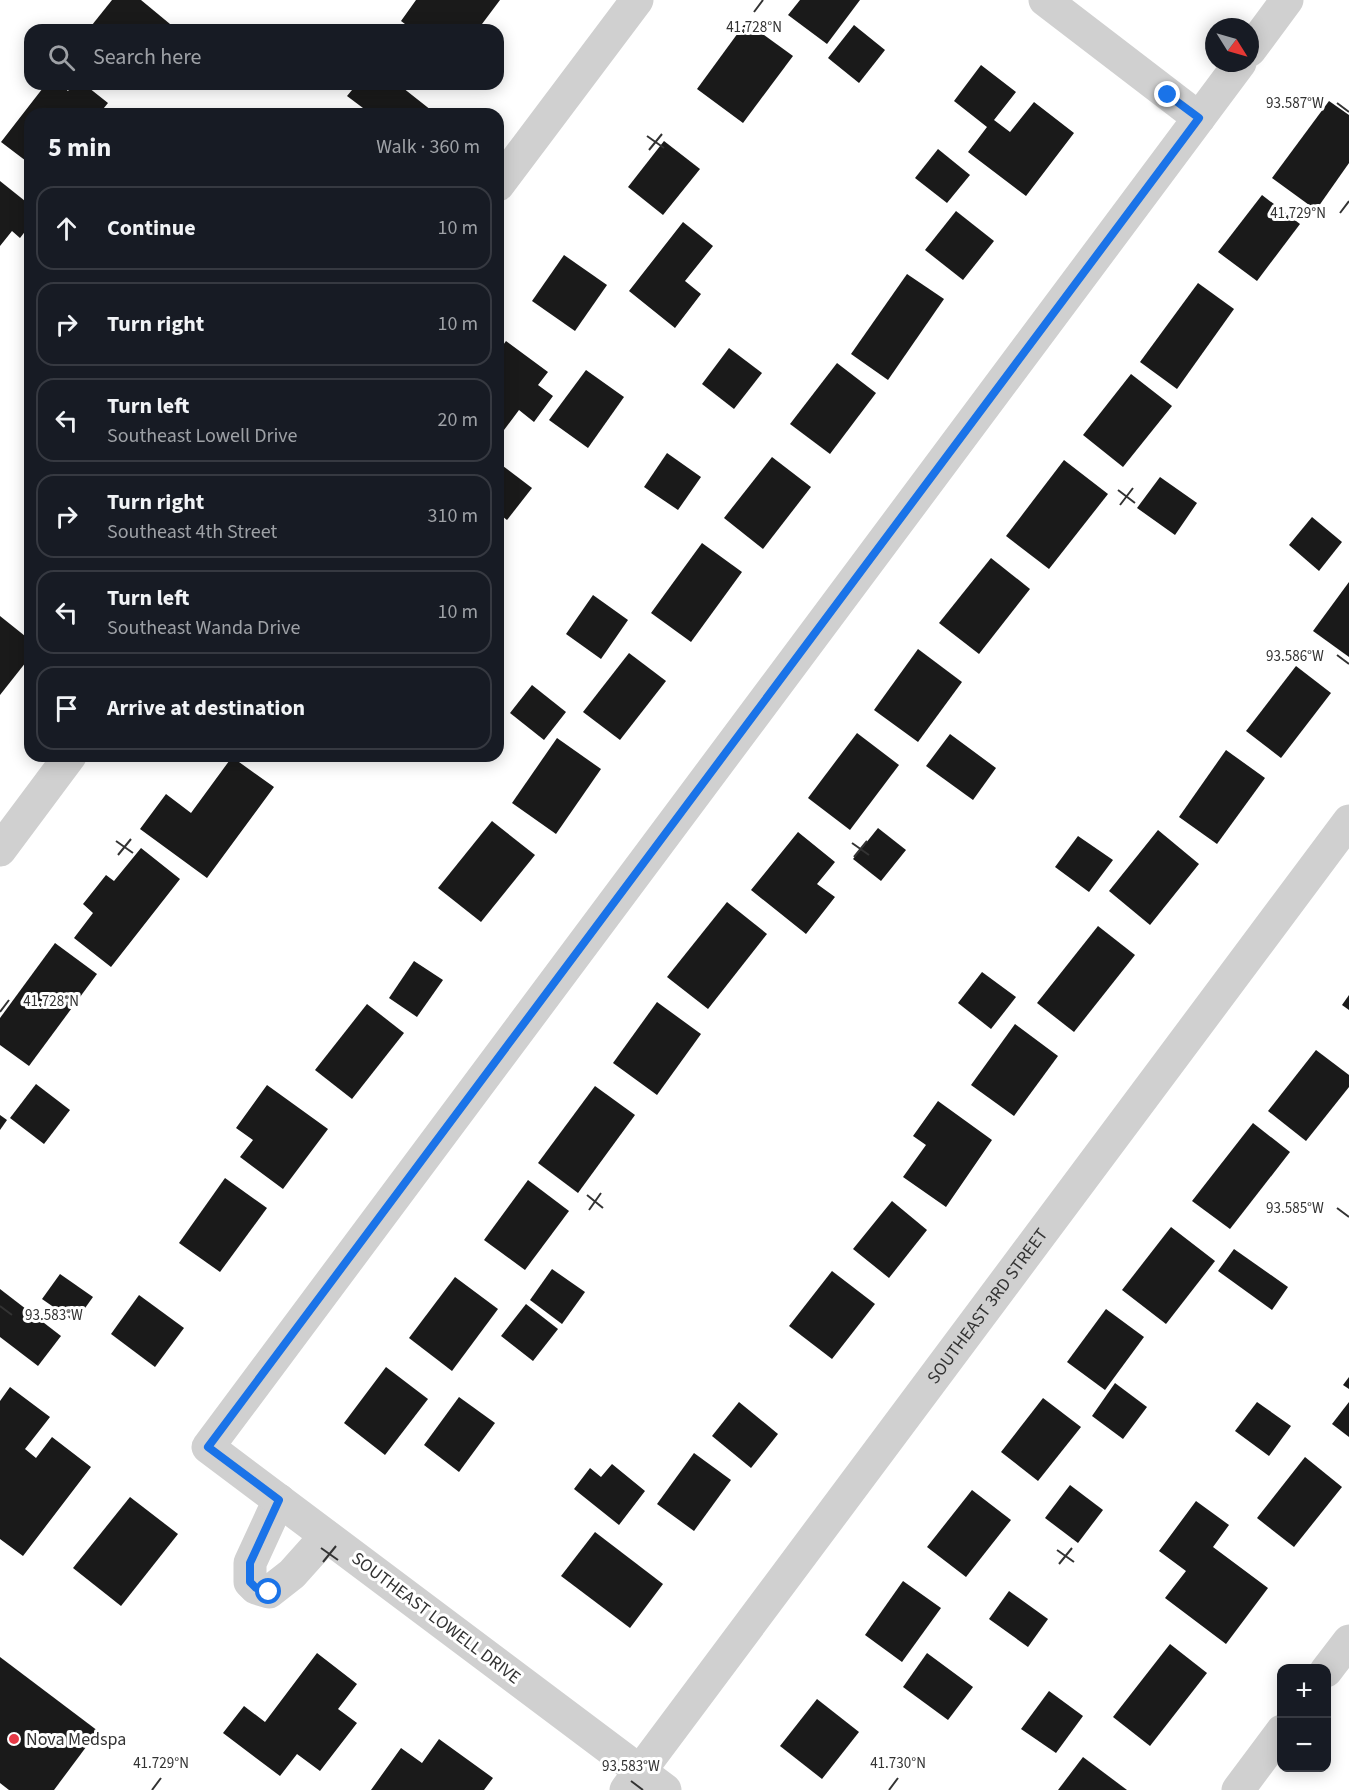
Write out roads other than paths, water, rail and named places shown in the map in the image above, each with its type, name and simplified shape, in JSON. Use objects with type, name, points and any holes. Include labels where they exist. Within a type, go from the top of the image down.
[{"type":"street","points":[[504,177],[637,0]]},
{"type":"street","points":[[1045,0],[1199,118],[1233,72]]},
{"type":"street","points":[[1259,38],[1287,0]]},
{"type":"street","name":"SOUTHEAST LOWELL DRIVE","points":[[643,1784],[326,1536],[208,1447],[1199,118]]},
{"type":"street","points":[[0,850],[66,762]]},
{"type":"street","name":"SOUTHEAST 3RD STREET","points":[[643,1784],[1349,821]]},
{"type":"street","points":[[279,1500],[250,1563],[250,1582],[256,1588],[269,1592],[292,1574],[326,1536]]},
{"type":"street","points":[[1331,1664],[1349,1641]]},
{"type":"street","points":[[1238,1790],[1277,1736]]},
{"type":"place","name":"Nova Medspa","points":[[14,1739]]}]
